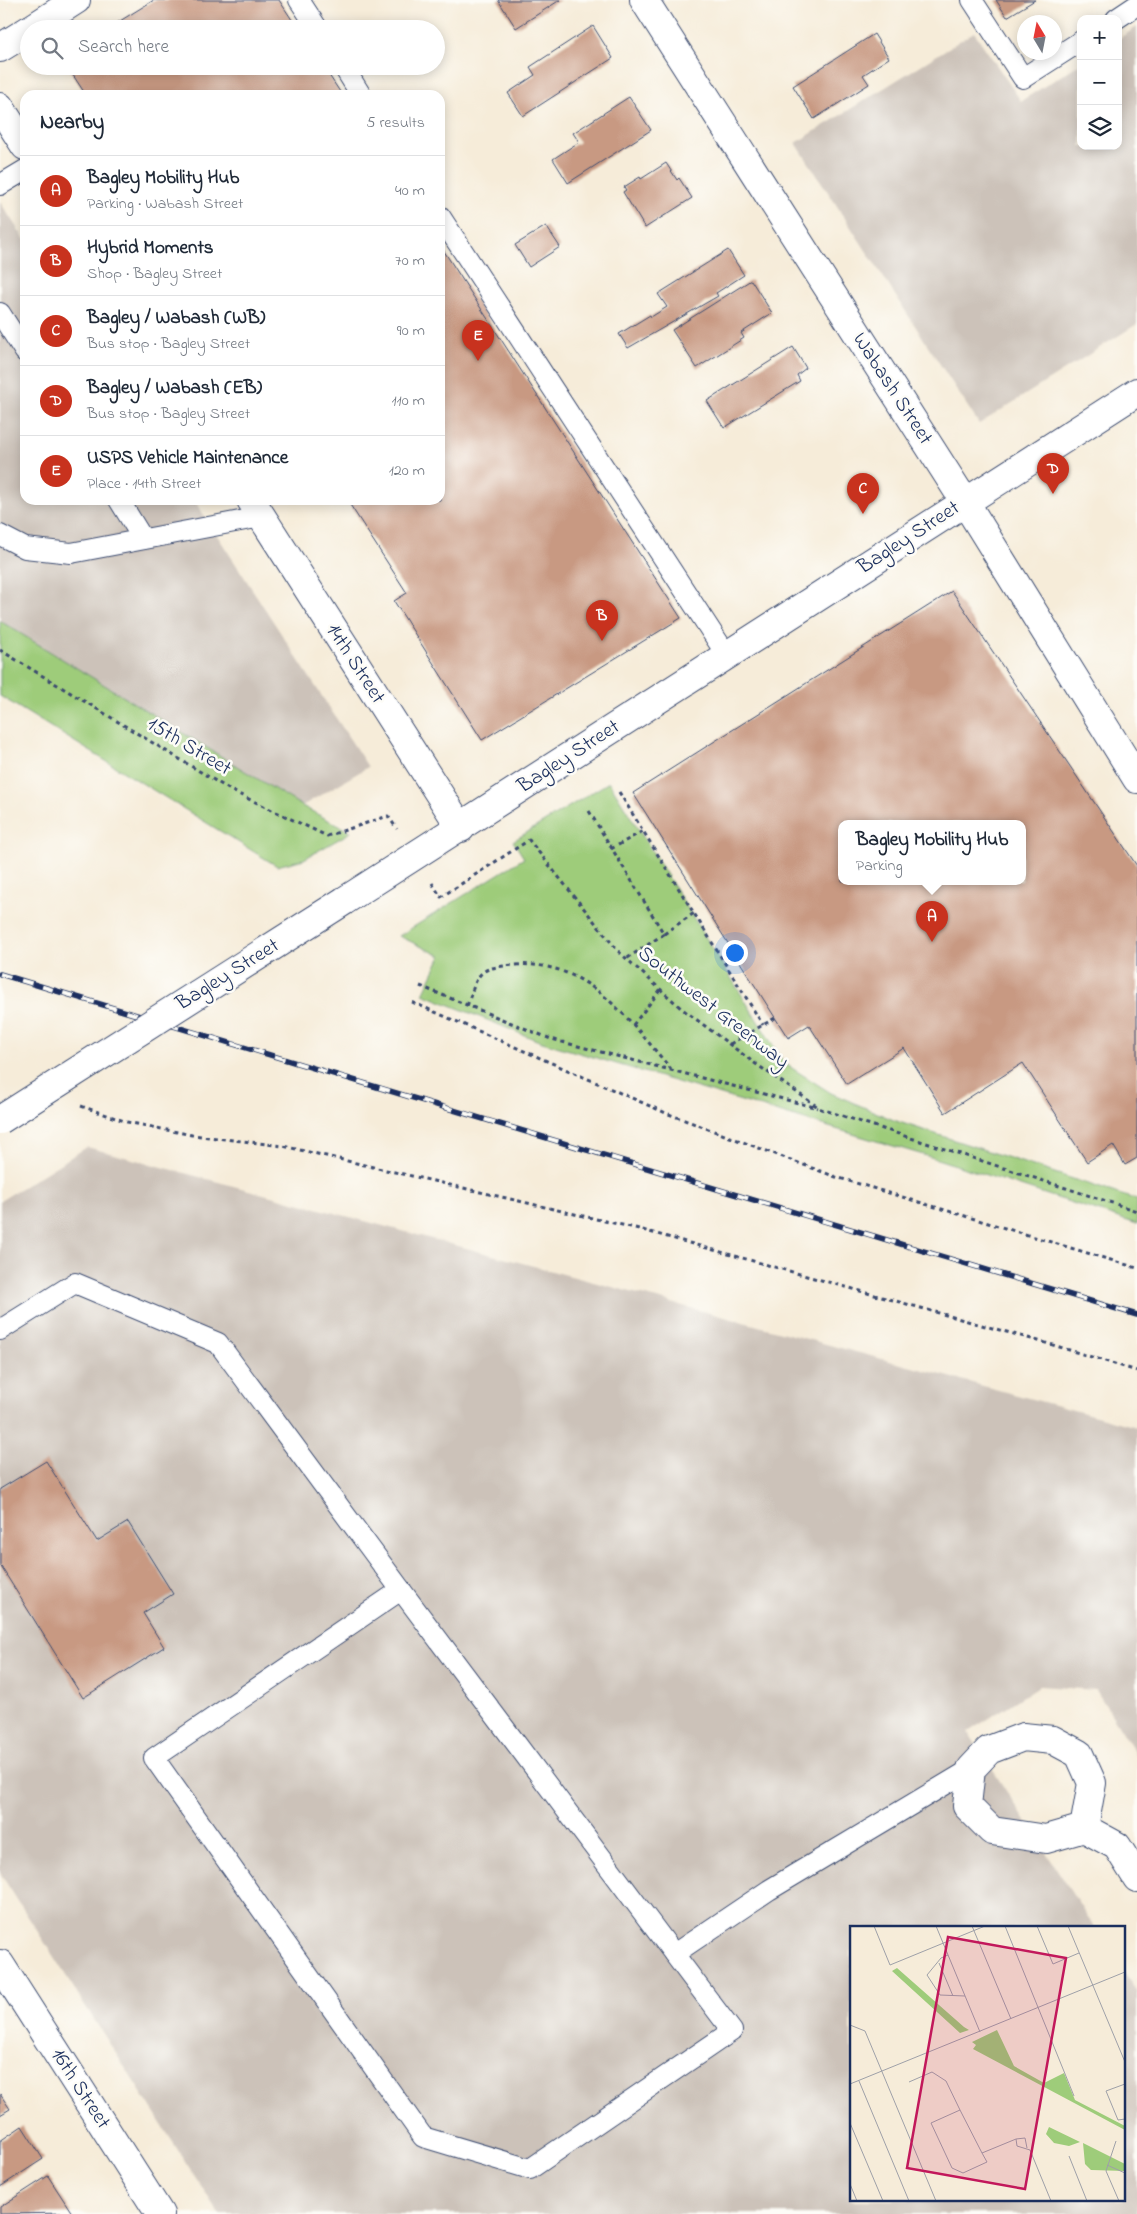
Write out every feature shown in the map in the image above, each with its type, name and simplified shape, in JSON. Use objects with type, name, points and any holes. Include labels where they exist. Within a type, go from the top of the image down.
[{"type":"street","points":[[44,20],[76,0]]},
{"type":"street","name":"Wabash Street","points":[[644,0],[965,502],[1137,779]]},
{"type":"street","points":[[0,48],[20,35]]},
{"type":"street","points":[[0,107],[20,138]]},
{"type":"street","name":"Bagley Street","points":[[0,1120],[461,828],[726,654],[1137,392]]},
{"type":"street","name":"14th Street","points":[[256,508],[461,828]]},
{"type":"street","points":[[1084,1828],[1092,1783],[1079,1754],[1053,1740],[1023,1737],[989,1750],[971,1769],[967,1806],[992,1831],[1046,1839],[1084,1828],[1117,1846],[1137,1878]]},
{"type":"street","name":"16th Street","points":[[0,1964],[160,2214]]},
{"type":"lane","points":[[299,0],[312,20]]},
{"type":"lane","points":[[972,0],[1023,78],[1077,44]]},
{"type":"lane","points":[[1122,15],[1137,5]]},
{"type":"lane","points":[[349,75],[358,90]]},
{"type":"lane","points":[[0,185],[20,173]]},
{"type":"lane","points":[[445,224],[726,654]]},
{"type":"lane","points":[[0,313],[20,344]]},
{"type":"lane","points":[[122,505],[144,539]]},
{"type":"lane","points":[[0,534],[25,548],[71,553],[144,539],[256,508]]},
{"type":"lane","points":[[0,1330],[74,1283],[218,1343],[732,2031],[530,2169],[424,2137],[154,1758],[401,1590]]},
{"type":"lane","points":[[674,1954],[769,1890],[971,1769]]},
{"type":"path","name":"15th Street","points":[[0,650],[232,791],[327,836],[372,822]]},
{"type":"path","points":[[619,792],[763,1025]]},
{"type":"path","points":[[589,811],[664,934]]},
{"type":"path","points":[[611,849],[643,831]]},
{"type":"path","name":"Southwest Greenway","points":[[441,897],[529,840],[573,898],[626,959],[682,1008],[821,1109]]},
{"type":"path","points":[[626,959],[694,913]]},
{"type":"path","points":[[467,1006],[477,975],[488,968],[533,963],[564,970],[604,994],[671,1070]]},
{"type":"path","name":"Southwest Greenway","points":[[420,986],[551,1039],[821,1109],[1137,1211]]},
{"type":"path","points":[[633,1025],[661,989]]},
{"type":"path","points":[[412,1002],[666,1113],[827,1174],[1137,1268]]},
{"type":"path","points":[[730,1044],[776,1018]]},
{"type":"path","points":[[73,1104],[127,1122],[192,1135],[283,1146],[639,1229],[1053,1345],[1137,1371]]},
{"type":"shaded area","points":[[1137,27],[1137,324],[979,424],[796,143],[974,32],[1021,101],[1077,66],[1077,150],[1122,150],[1122,36]]},
{"type":"shaded area","points":[[0,202],[20,232],[20,505],[197,505],[368,767],[302,806],[0,621]]},
{"type":"shaded area","points":[[87,1147],[1137,1427],[1137,1755],[1096,1690],[1039,1686],[968,1732],[1094,1926],[850,1926],[850,2202],[1124,2202],[1124,1972],[1137,1992],[1137,2214],[219,2214],[0,1873],[0,1201]]},
{"type":"green space","points":[[0,621],[302,806],[351,832],[304,859],[277,866],[0,696]]},
{"type":"green space","points":[[609,782],[784,1063],[831,1093],[896,1121],[1137,1200],[1137,1224],[937,1159],[539,1041],[423,994],[441,956],[399,936],[524,858],[513,841]]},
{"type":"building","points":[[154,0],[279,0],[292,20],[122,20]]},
{"type":"building","points":[[498,0],[560,0],[516,28]]},
{"type":"building","points":[[996,0],[1035,0],[1007,17]]},
{"type":"building","points":[[593,26],[613,58],[523,116],[508,93],[535,75],[530,67]]},
{"type":"building","points":[[874,34],[889,58],[863,75],[869,84],[814,119],[793,86]]},
{"type":"building","points":[[73,75],[329,75],[339,90],[83,90]]},
{"type":"building","points":[[629,97],[651,130],[568,183],[553,159],[579,142],[573,133]]},
{"type":"building","points":[[666,163],[692,198],[645,228],[623,192],[626,190],[624,187]]},
{"type":"building","points":[[546,226],[560,247],[529,267],[515,245]]},
{"type":"building","points":[[728,250],[744,275],[716,293],[718,296],[628,348],[619,334],[667,307],[658,294]]},
{"type":"building","points":[[445,253],[681,618],[482,740],[394,601],[407,593],[350,505],[445,505]]},
{"type":"building","points":[[751,280],[772,313],[741,333],[744,338],[697,368],[672,330]]},
{"type":"building","points":[[793,347],[806,368],[797,375],[800,381],[724,428],[707,401]]},
{"type":"building","points":[[952,591],[1137,866],[1137,1158],[1125,1165],[1113,1145],[1087,1162],[1023,1063],[945,1113],[904,1048],[847,1084],[809,1025],[788,1038],[633,793]]},
{"type":"building","points":[[46,1461],[97,1541],[128,1522],[173,1594],[143,1613],[164,1647],[83,1698],[0,1565],[0,1489]]},
{"type":"building","points":[[0,2094],[10,2109],[0,2115]]},
{"type":"building","points":[[22,2126],[43,2159],[0,2187],[0,2141]]},
{"type":"building","points":[[48,2176],[72,2213],[0,2214],[0,2207]]},
{"type":"railway","points":[[0,974],[1137,1315]]},
{"type":"place","name":"USPS Vehicle Maintenance","points":[[478,361]]},
{"type":"place","name":"Bagley / Wabash (EB)","points":[[1053,494]]},
{"type":"place","name":"Bagley / Wabash (WB)","points":[[863,514]]},
{"type":"place","name":"Hybrid Moments","points":[[602,641]]},
{"type":"place","name":"Bagley Mobility Hub","points":[[932,942]]}]
